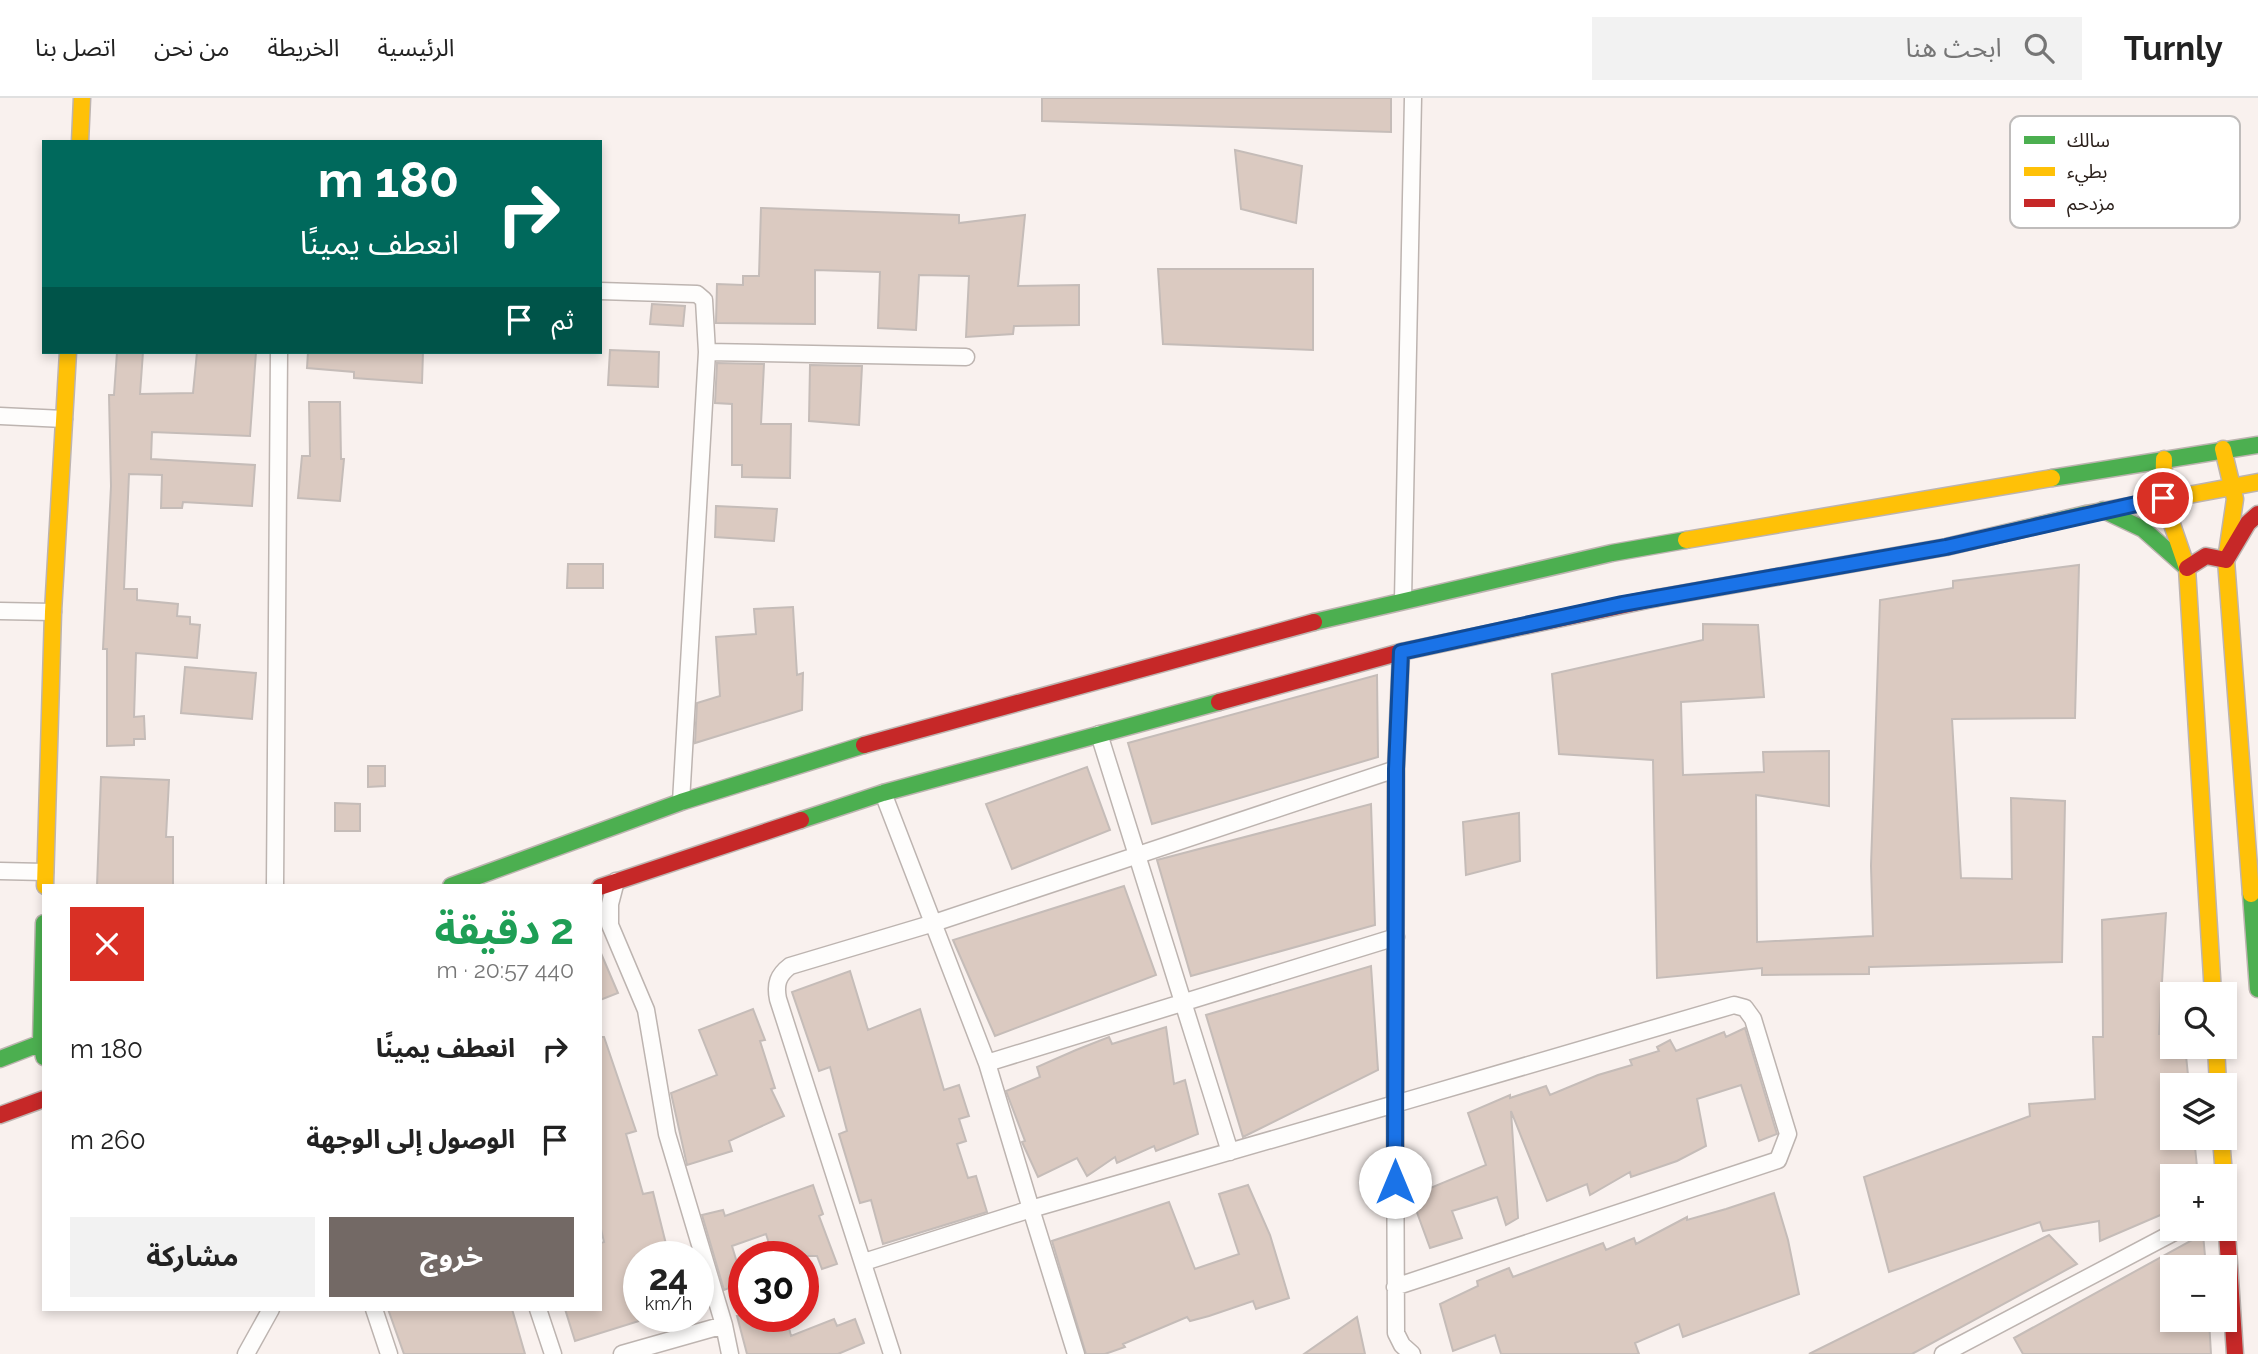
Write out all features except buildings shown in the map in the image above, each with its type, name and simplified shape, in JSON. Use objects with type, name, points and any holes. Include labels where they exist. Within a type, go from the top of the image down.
[{"type":"main road","points":[[80,140],[82,98]]},
{"type":"main road","points":[[45,879],[53,612],[68,354]]},
{"type":"main road","points":[[456,884],[681,802],[868,744],[1403,600],[1612,553],[2164,458],[2258,445]]},
{"type":"main road","points":[[2223,449],[2233,484],[2234,513],[2226,560],[2258,989]]},
{"type":"main road","points":[[2164,458],[2163,498],[2187,568],[2212,982]]},
{"type":"main road","points":[[608,884],[883,793],[1401,652],[1622,604],[1946,547],[2102,510],[2233,484],[2258,482]]},
{"type":"main road","points":[[2102,510],[2143,529],[2187,568]]},
{"type":"main road","points":[[2226,560],[2248,523],[2258,514]]},
{"type":"main road","points":[[2187,568],[2206,556],[2226,560]]},
{"type":"main road","points":[[0,1059],[42,1047]]},
{"type":"main road","points":[[0,1115],[42,1099]]},
{"type":"main road","points":[[2227,1241],[2235,1354]]},
{"type":"street","points":[[1403,600],[1413,98]]},
{"type":"street","points":[[602,291],[702,296],[707,352],[681,802]]},
{"type":"street","points":[[707,352],[966,357]]},
{"type":"street","points":[[275,884],[279,354]]},
{"type":"street","points":[[0,416],[64,419]]},
{"type":"street","points":[[0,611],[53,612]]},
{"type":"street","points":[[1401,652],[1396,769],[1395,1287],[1396,1333],[1402,1345],[1412,1354]]},
{"type":"street","points":[[1099,734],[1230,1152]]},
{"type":"street","points":[[892,1354],[778,999],[778,980],[790,966],[934,923],[1396,769]]},
{"type":"street","points":[[883,793],[987,1063],[1076,1354]]},
{"type":"street","points":[[0,872],[45,879]]},
{"type":"street","points":[[608,884],[610,925],[646,1010],[667,1134],[724,1325],[730,1354]]},
{"type":"street","points":[[987,1063],[1396,937]]},
{"type":"street","points":[[864,1262],[1031,1209],[1734,1005],[1745,1008],[1753,1018],[1788,1134],[1778,1160],[1395,1287]]},
{"type":"street","points":[[1943,1354],[2160,1240]]},
{"type":"street","points":[[246,1354],[270,1311]]},
{"type":"street","points":[[375,1311],[389,1354]]},
{"type":"street","points":[[539,1311],[553,1354]]},
{"type":"street","points":[[622,1354],[724,1325]]},
{"type":"traffic: fast","points":[[2052,478],[2258,445]]},
{"type":"traffic: fast","points":[[2103,510],[2143,529],[2187,568]]},
{"type":"traffic: fast","points":[[1657,598],[1946,547],[2086,514]]},
{"type":"traffic: fast","points":[[1314,622],[1612,553],[1686,540]]},
{"type":"traffic: fast","points":[[801,820],[883,793],[1219,702]]},
{"type":"traffic: fast","points":[[456,884],[681,802],[864,745]]},
{"type":"traffic: fast","points":[[2251,894],[2258,989]]},
{"type":"traffic: fast","points":[[42,1003],[42,1048]]},
{"type":"traffic: fast","points":[[0,1059],[42,1043]]},
{"type":"traffic: slow","points":[[80,140],[82,98]]},
{"type":"traffic: slow","points":[[45,884],[53,612],[68,354]]},
{"type":"traffic: slow","points":[[2223,449],[2235,499],[2226,560],[2251,894]]},
{"type":"traffic: slow","points":[[2164,459],[2163,498],[2187,568],[2212,982]]},
{"type":"traffic: slow","points":[[1686,540],[2052,478]]},
{"type":"traffic: slow","points":[[2086,514],[2258,482]]},
{"type":"traffic: slow","points":[[2217,1059],[2217,1073]]},
{"type":"traffic: slow","points":[[2222,1150],[2223,1164]]},
{"type":"traffic: jam","points":[[2226,560],[2248,523],[2258,514]]},
{"type":"traffic: jam","points":[[2187,568],[2206,556],[2226,560]]},
{"type":"traffic: jam","points":[[1219,702],[1401,652],[1657,598]]},
{"type":"traffic: jam","points":[[864,745],[1314,622]]},
{"type":"traffic: jam","points":[[602,886],[801,820]]},
{"type":"traffic: jam","points":[[0,1115],[42,1100]]},
{"type":"traffic: jam","points":[[2228,1241],[2235,1354]]},
{"type":"route","points":[[1395,1182],[1396,769],[1401,652],[1622,604],[1946,547],[2033,525],[2163,498]]}]
